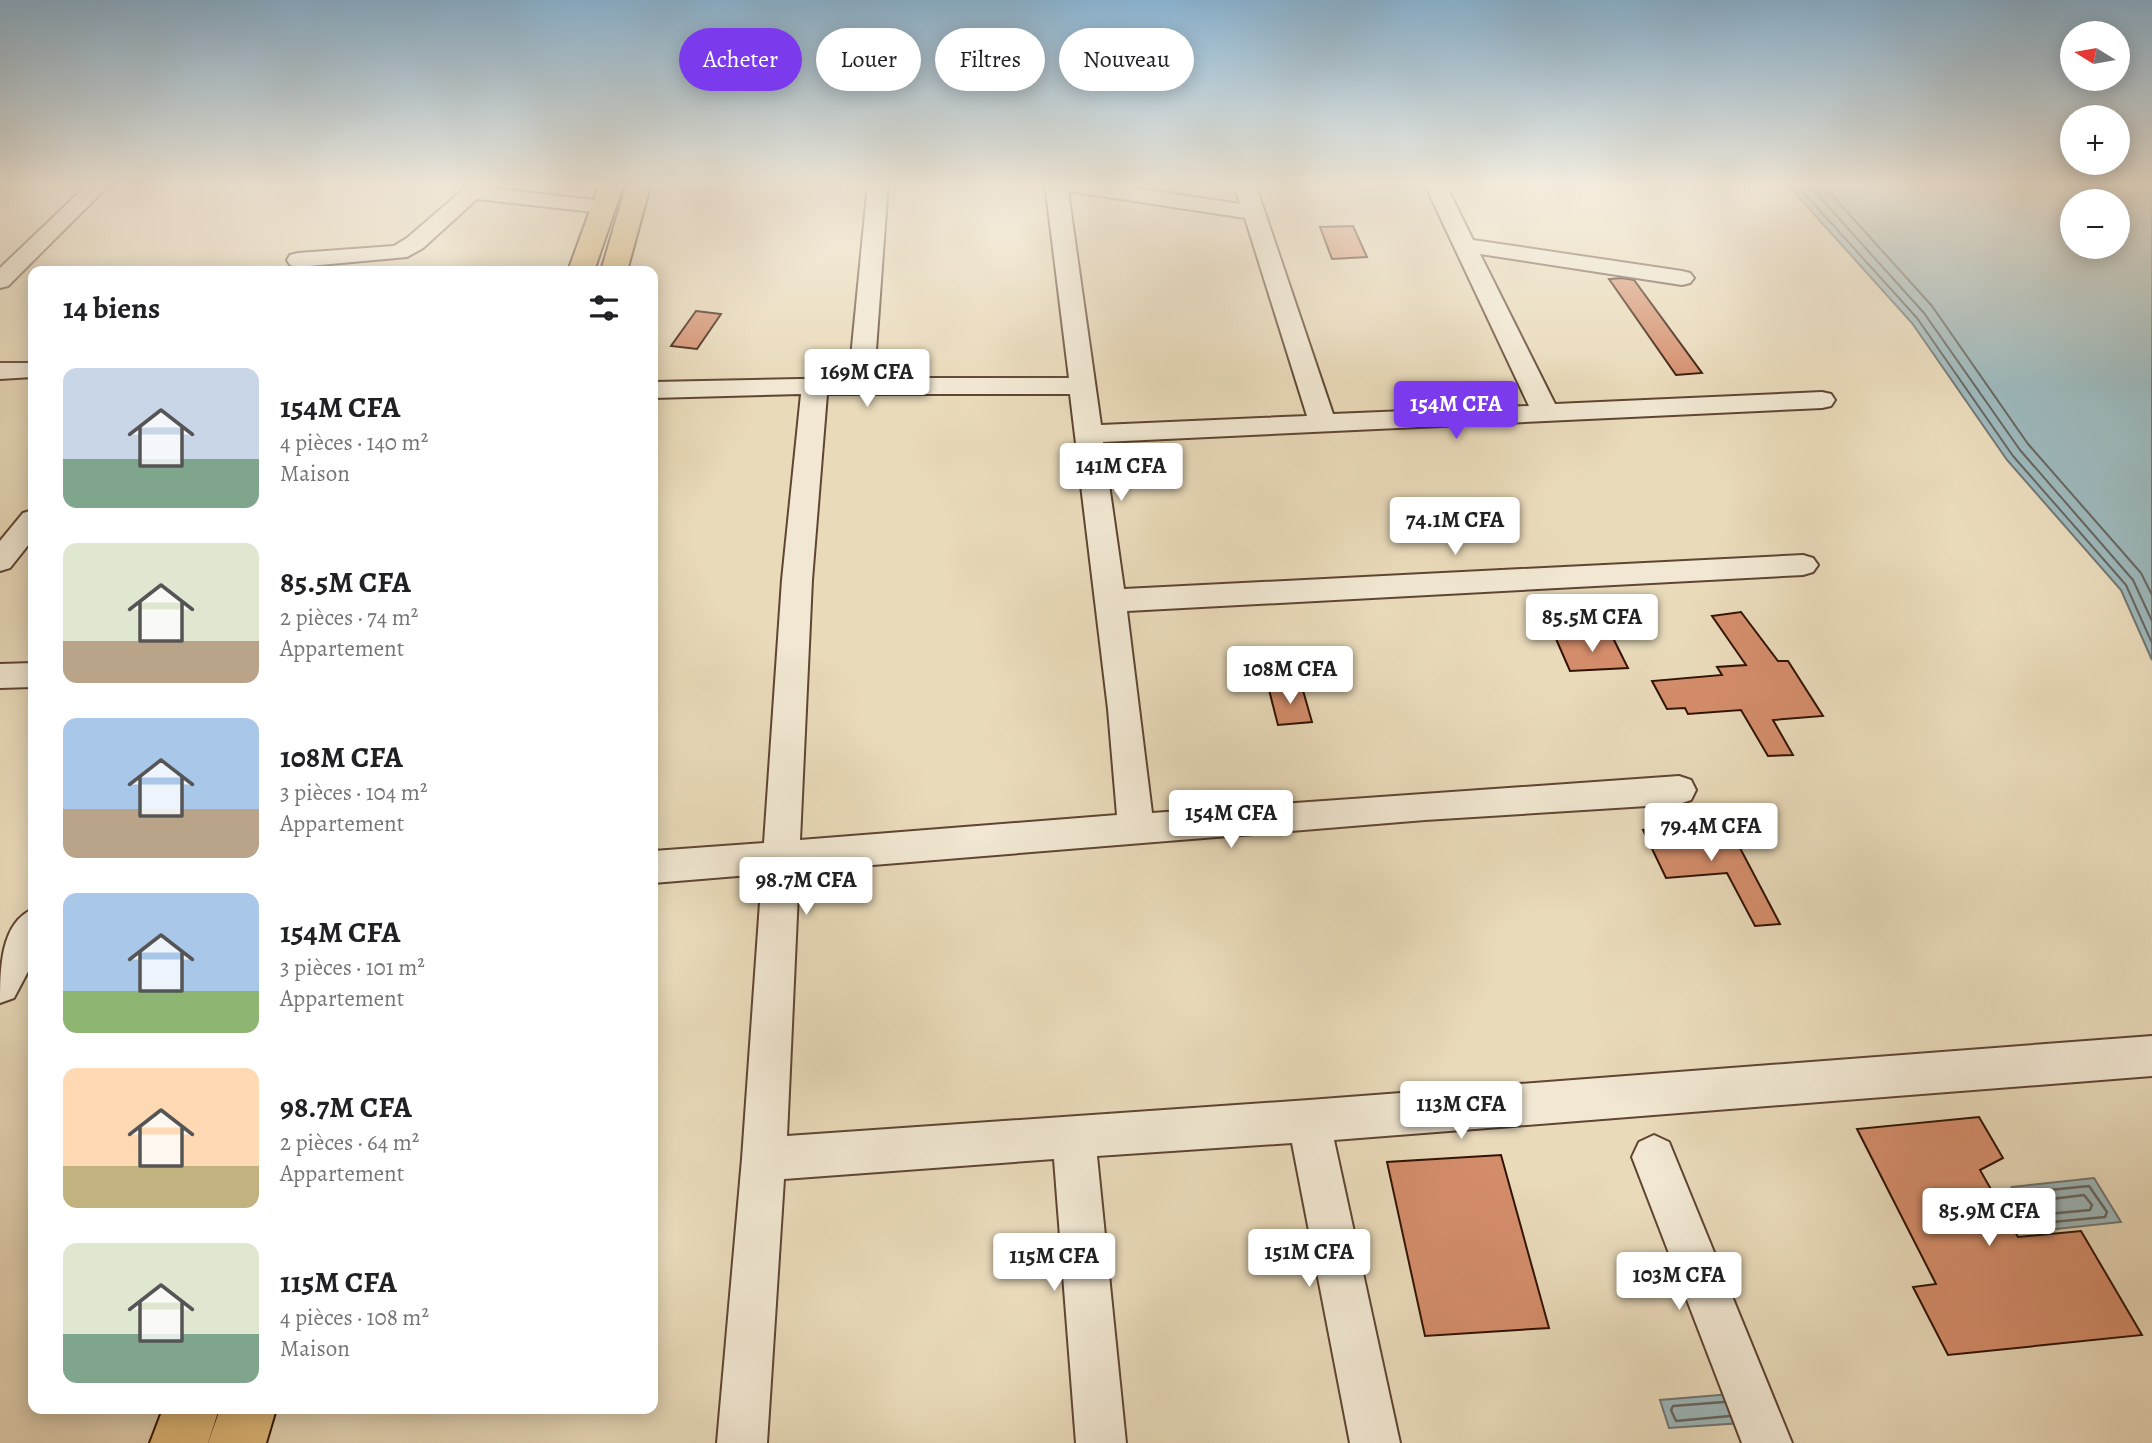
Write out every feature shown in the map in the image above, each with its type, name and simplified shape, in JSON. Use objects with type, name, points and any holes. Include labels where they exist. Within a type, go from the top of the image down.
[{"type":"highway","points":[[179,1443],[189,1414]]},
{"type":"highway","points":[[237,1443],[246,1414]]},
{"type":"street","points":[[0,281],[32,250]]},
{"type":"street","points":[[298,260],[402,250]]},
{"type":"street","points":[[861,386],[872,250]]},
{"type":"street","points":[[1064,250],[1136,830]]},
{"type":"street","points":[[1267,250],[1323,423]]},
{"type":"street","points":[[1467,250],[1546,413]]},
{"type":"street","points":[[1499,250],[1682,278]]},
{"type":"street","points":[[742,1443],[764,1159],[797,580],[814,386]]},
{"type":"street","points":[[658,390],[814,386],[1080,386]]},
{"type":"street","points":[[1087,434],[1822,400]]},
{"type":"street","points":[[0,561],[28,526]]},
{"type":"street","points":[[1109,601],[1803,565]]},
{"type":"street","points":[[0,676],[28,676]]},
{"type":"street","points":[[658,867],[1425,806],[1679,790]]},
{"type":"street","points":[[0,985],[28,935]]},
{"type":"street","points":[[764,1159],[1309,1121],[2152,1056]]},
{"type":"street","points":[[1309,1121],[1375,1443]]},
{"type":"street","points":[[1074,1137],[1101,1443]]},
{"type":"street","points":[[1654,1157],[1768,1443]]},
{"type":"water","points":[[1847,250],[2060,250],[2060,259],[2130,259],[2130,250],[2152,250],[2152,660],[2121,590],[2007,460],[1912,323]]},
{"type":"water","points":[[2094,1178],[2121,1222],[2038,1231],[2012,1187]]},
{"type":"water","points":[[1731,1394],[1742,1423],[1669,1428],[1660,1400]]},
{"type":"building","points":[[1329,250],[1364,250],[1367,257],[1332,259]]},
{"type":"building","points":[[1609,279],[1634,280],[1702,373],[1676,375]]},
{"type":"building","points":[[696,311],[721,314],[697,349],[671,346]]},
{"type":"building","points":[[1741,612],[1778,661],[1788,661],[1823,716],[1773,720],[1793,755],[1768,756],[1741,710],[1688,714],[1685,708],[1667,709],[1652,681],[1722,675],[1717,667],[1746,665],[1712,616]]},
{"type":"building","points":[[1612,636],[1628,668],[1570,671],[1556,639]]},
{"type":"building","points":[[1302,687],[1312,722],[1278,725],[1269,690]]},
{"type":"building","points":[[1705,825],[1708,831],[1730,829],[1780,924],[1755,926],[1727,873],[1666,878],[1643,830]]},
{"type":"building","points":[[1979,1117],[2003,1158],[1980,1170],[2018,1237],[2081,1231],[2142,1335],[1948,1355],[1913,1287],[1936,1284],[1857,1129]]},
{"type":"building","points":[[1501,1155],[1549,1328],[1425,1336],[1387,1162]]}]
